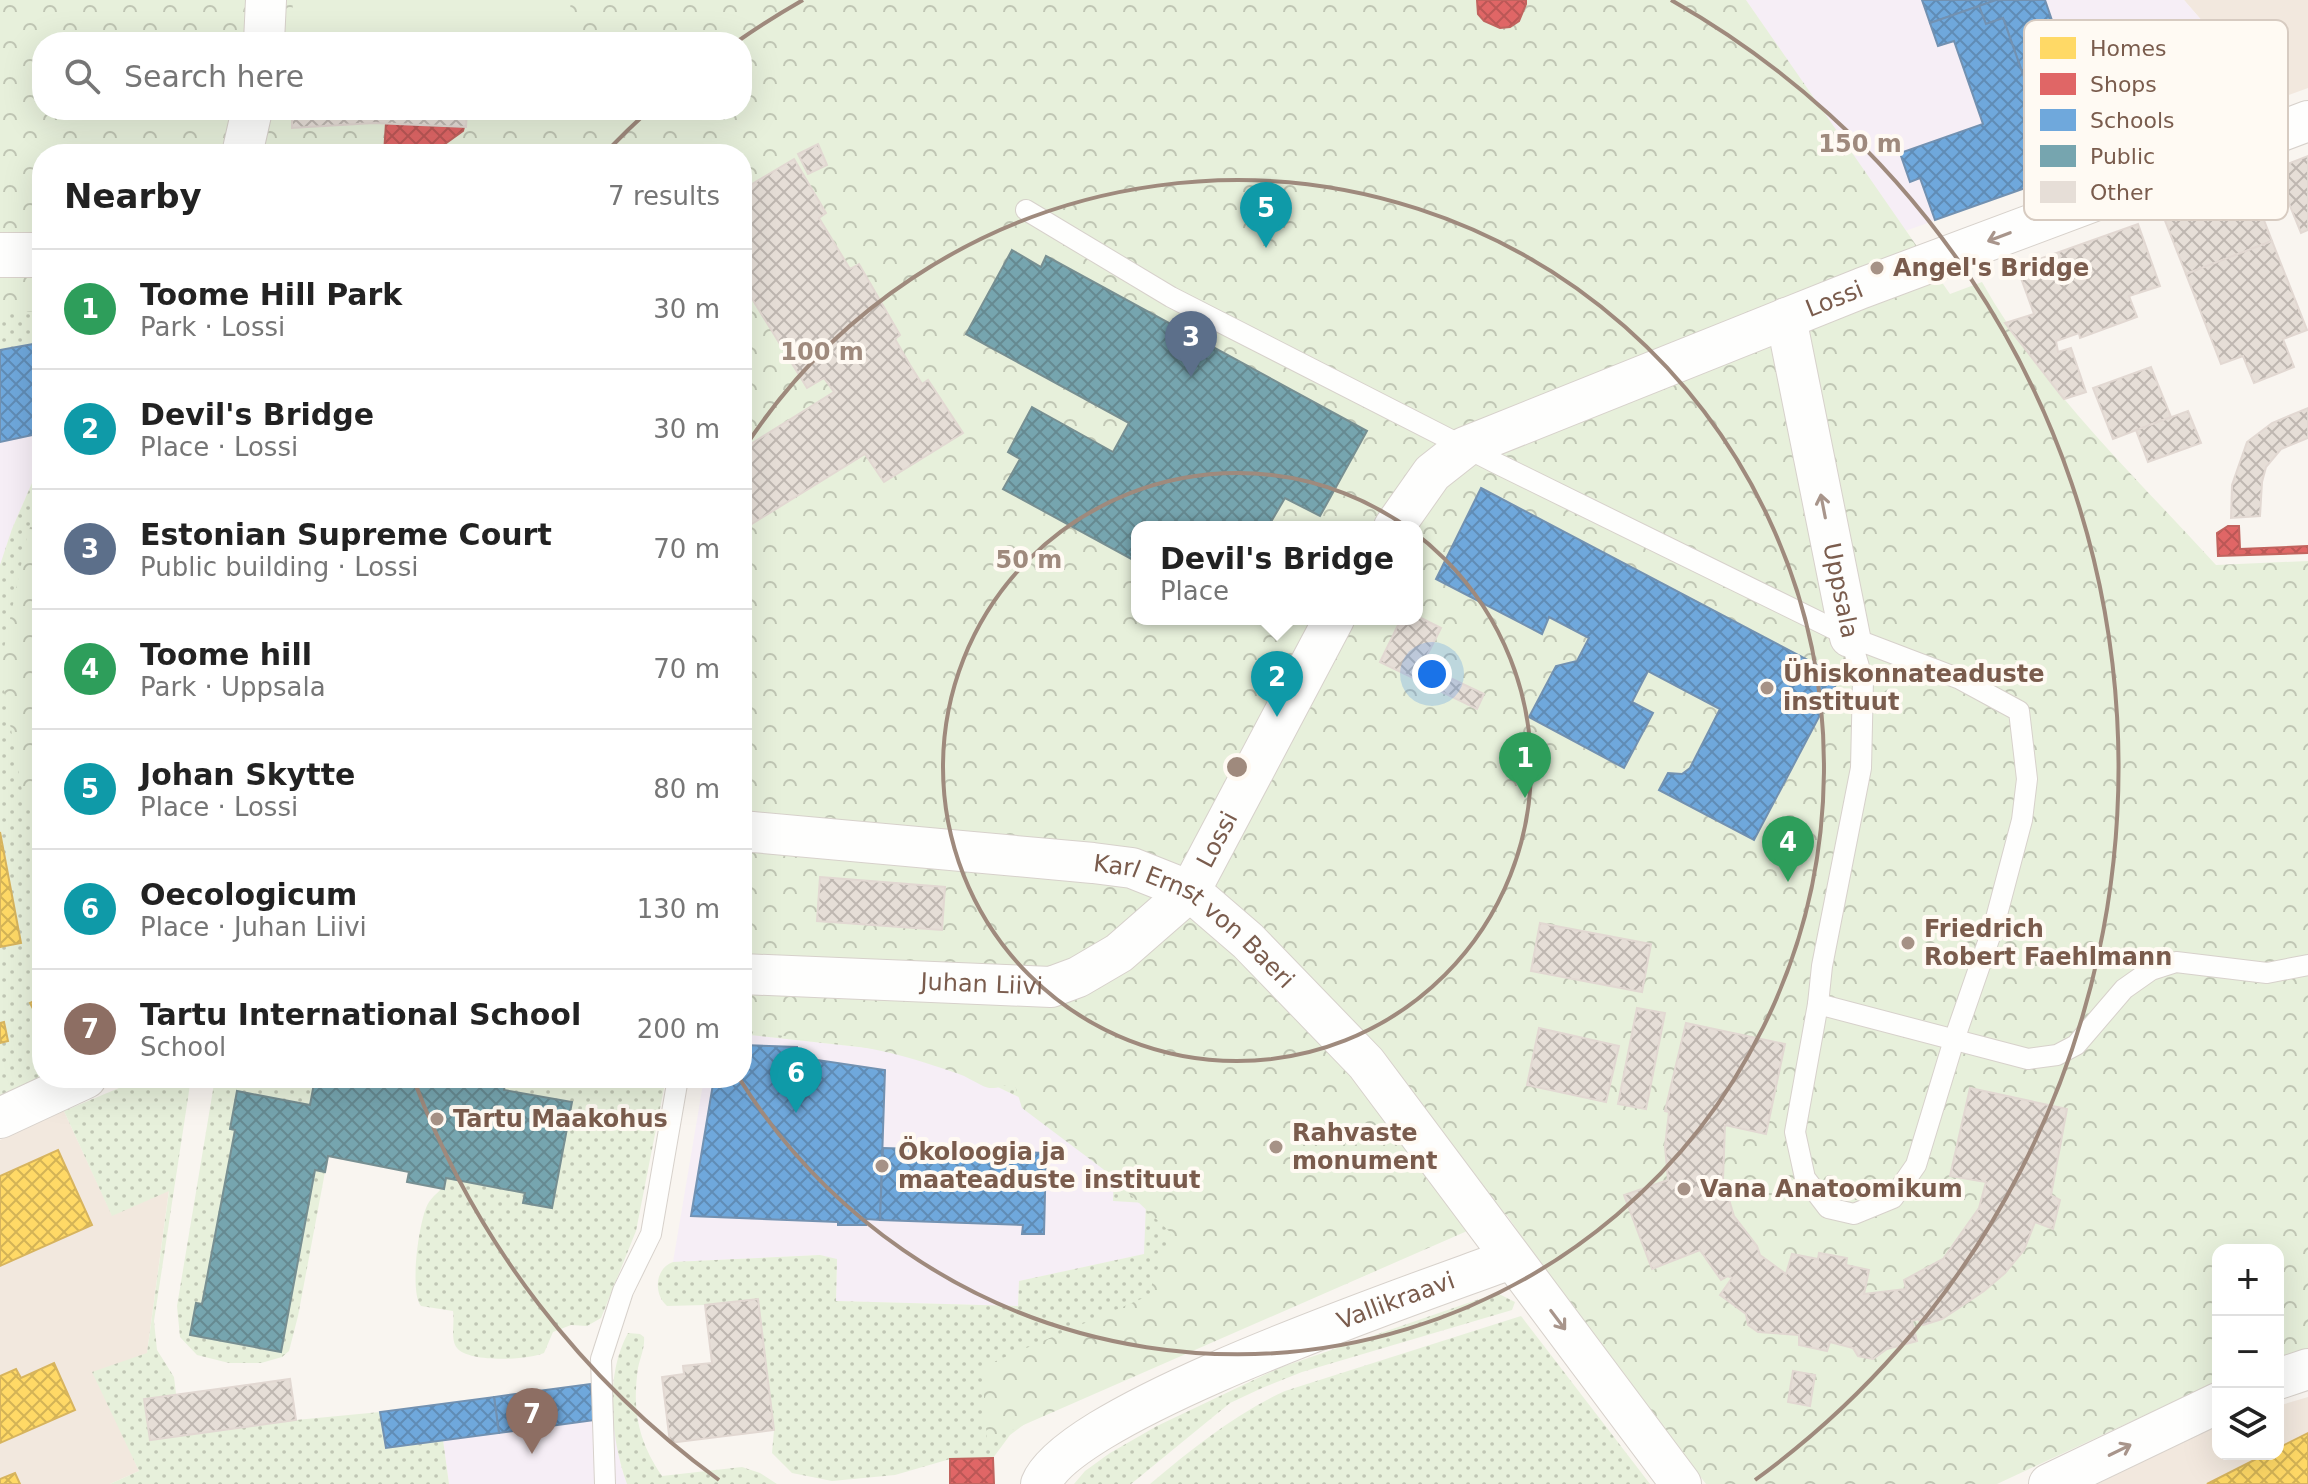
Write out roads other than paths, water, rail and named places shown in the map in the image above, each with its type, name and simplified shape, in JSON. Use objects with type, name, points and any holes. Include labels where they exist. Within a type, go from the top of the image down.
[{"type":"street","points":[[264,32],[266,0]]},
{"type":"street","points":[[244,144],[250,120]]},
{"type":"street","name":"Lossi","points":[[2288,129],[2308,121]]},
{"type":"street","name":"Lossi","points":[[1398,521],[1432,473],[1447,458],[1465,447],[1786,318],[2046,220]]},
{"type":"street","points":[[0,255],[32,255]]},
{"type":"street","name":"Uppsala","points":[[1786,318],[1850,637]]},
{"type":"street","name":"Lossi","points":[[1190,891],[1331,625]]},
{"type":"street","name":"Karl Ernst von Baeri","points":[[752,832],[1132,868],[1190,891],[1248,941],[1366,1063],[1510,1259]]},
{"type":"street","name":"Juhan Liivi","points":[[752,974],[1051,987],[1078,977],[1119,953],[1190,891]]},
{"type":"street","points":[[0,1118],[65,1088]]},
{"type":"street","points":[[1510,1259],[1681,1484]]},
{"type":"street","name":"Vallikraavi","points":[[1041,1484],[1057,1460],[1074,1446],[1221,1369],[1510,1259]]},
{"type":"street","points":[[2284,1377],[2308,1369]]},
{"type":"street","points":[[2049,1484],[2212,1406]]},
{"type":"lane","points":[[1026,210],[1171,297],[1465,447],[1850,637]]},
{"type":"lane","name":"Uppsala","points":[[1850,637],[1960,679],[2019,711],[2027,779],[2022,820],[1995,922],[1954,1040],[1916,1165],[1893,1198],[1854,1214],[1828,1208],[1805,1178],[1795,1132],[1822,966],[1861,768],[1863,680],[1850,637]]},
{"type":"lane","points":[[1818,1004],[2028,1059],[2057,1055],[2076,1045],[2124,989],[2151,970],[2176,962],[2267,973],[2308,965]]},
{"type":"lane","points":[[605,1484],[601,1359],[623,1291],[651,1234],[676,1088]]},
{"type":"place","name":"Johan Skytte","points":[[1266,248]]},
{"type":"place","name":"Angel's Bridge","points":[[1877,268]]},
{"type":"place","name":"Estonian Supreme Court","points":[[1191,377]]},
{"type":"place","name":"Ühiskonnateaduste instituut","points":[[1767,688]]},
{"type":"place","name":"Devil's Bridge","points":[[1277,717]]},
{"type":"place","name":"Toome Hill Park","points":[[1525,798]]},
{"type":"place","name":"Toome hill","points":[[1788,882]]},
{"type":"place","name":"Friedrich Robert Faehlmann","points":[[1908,943]]},
{"type":"place","name":"Oecologicum","points":[[796,1113]]},
{"type":"place","name":"Tartu Maakohus","points":[[437,1119]]},
{"type":"place","name":"Rahvaste monument","points":[[1276,1147]]},
{"type":"place","name":"Ökoloogia ja maateaduste instituut","points":[[882,1166]]},
{"type":"place","name":"Vana Anatoomikum","points":[[1684,1189]]},
{"type":"place","name":"Tartu International School","points":[[532,1454]]}]
